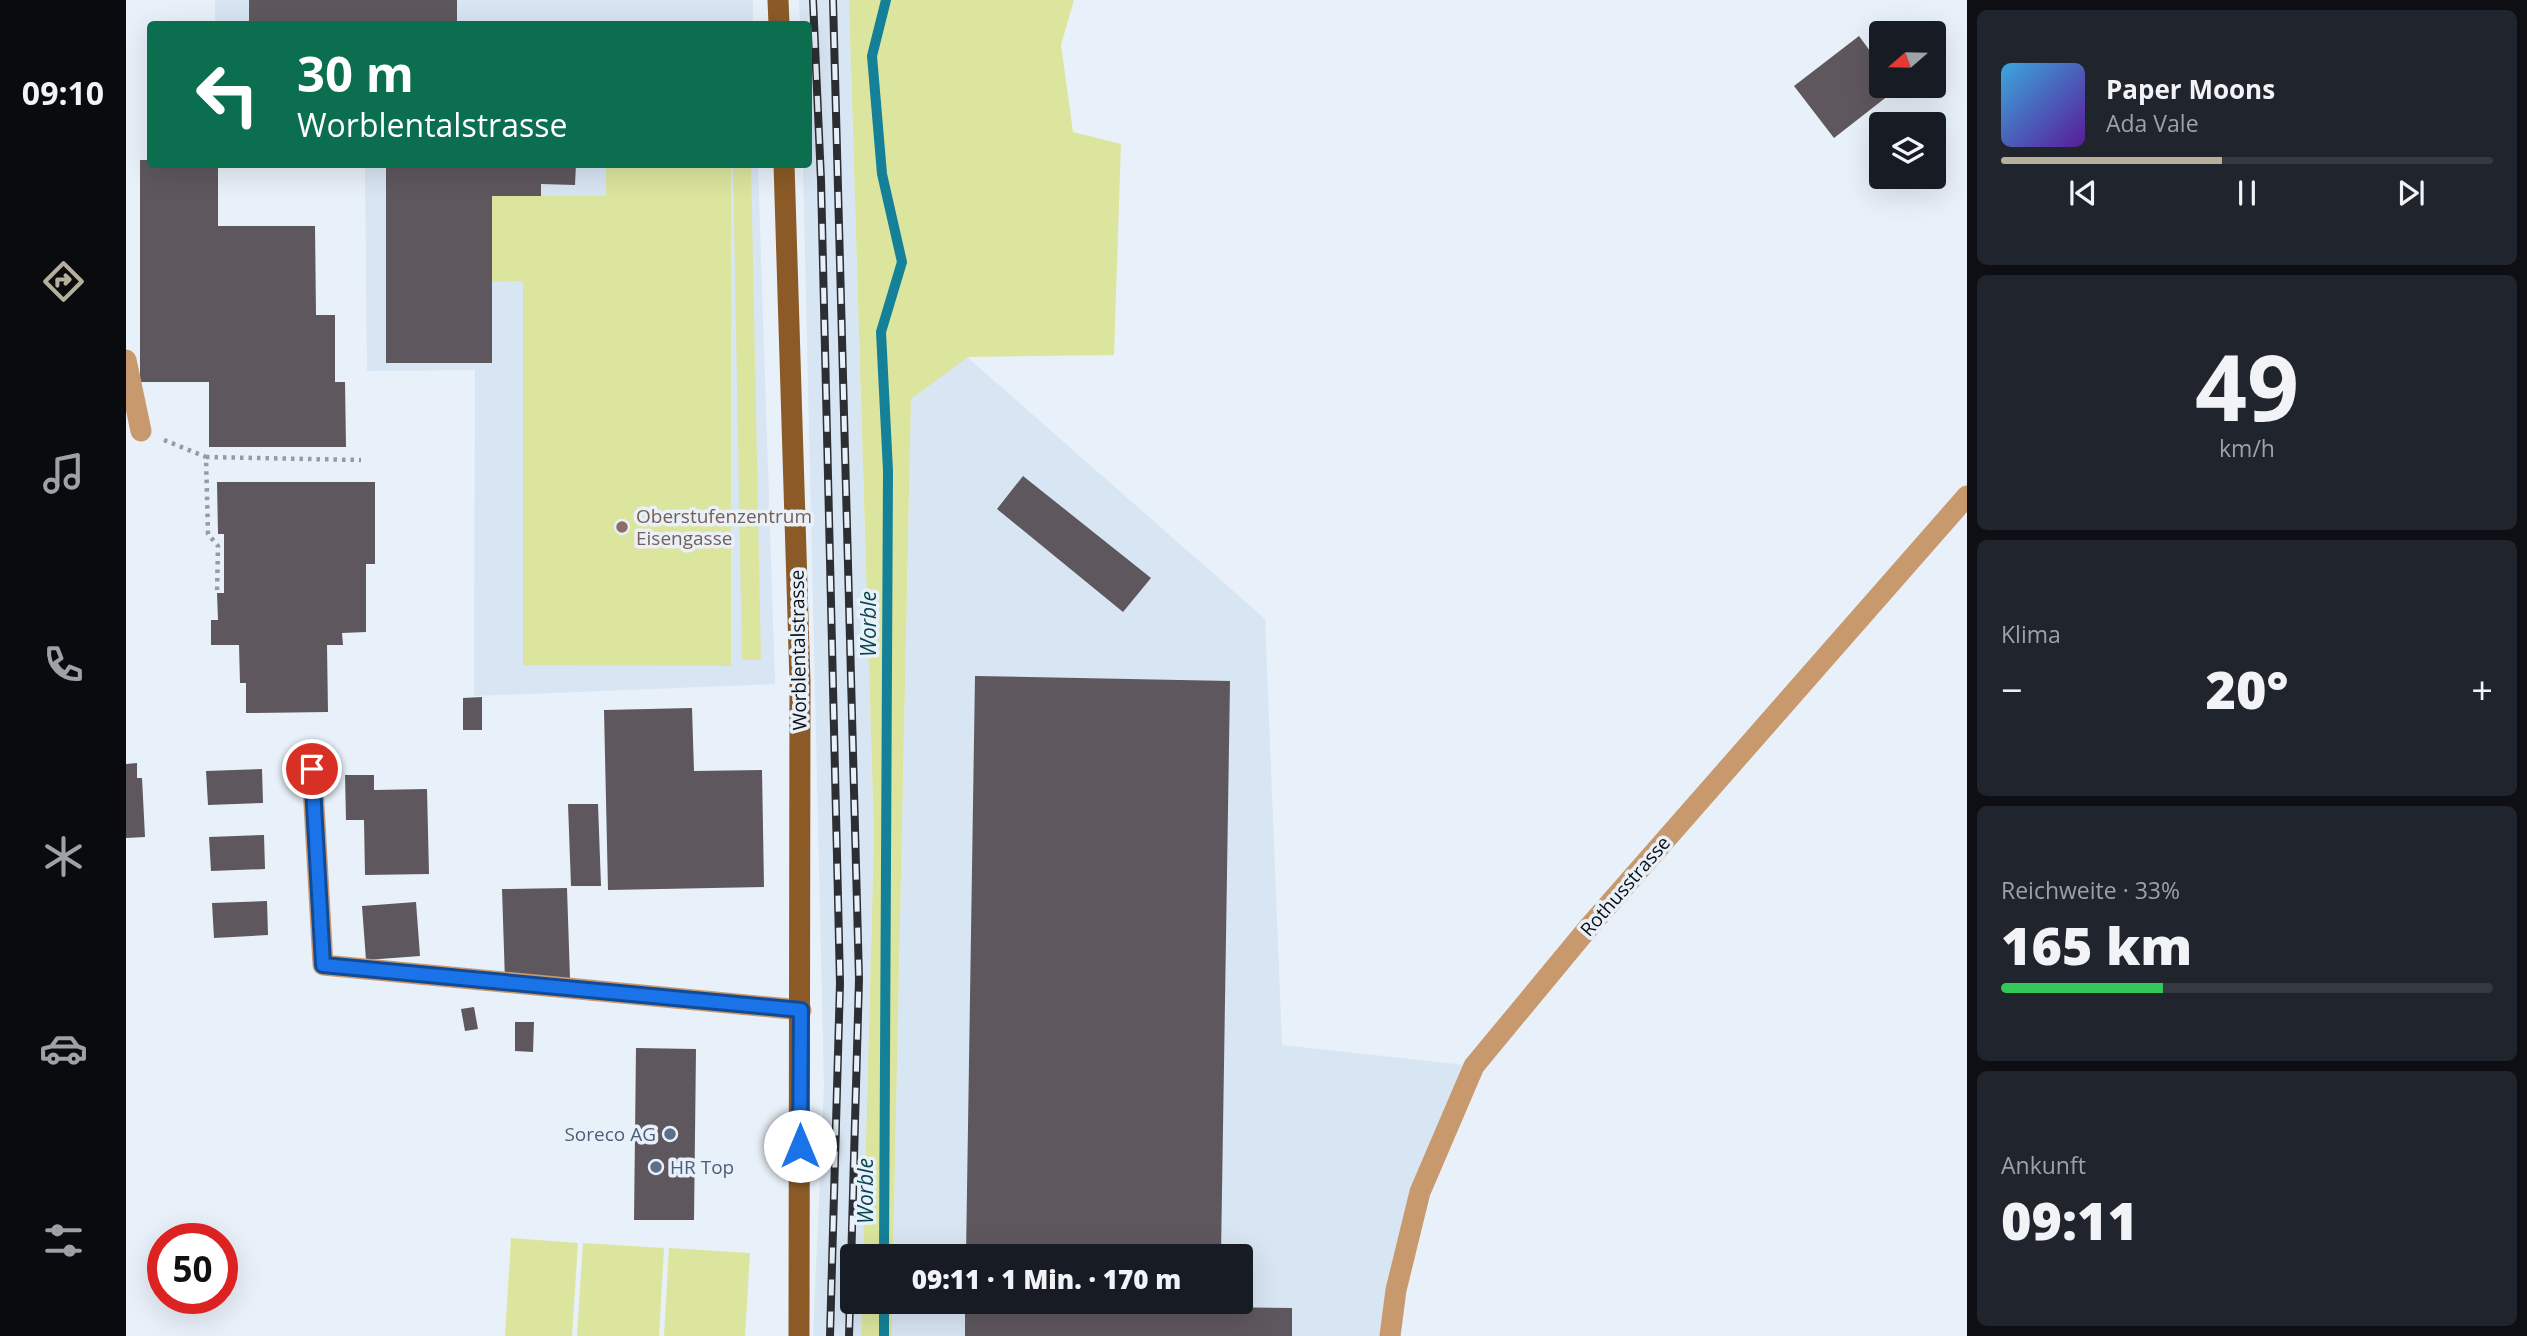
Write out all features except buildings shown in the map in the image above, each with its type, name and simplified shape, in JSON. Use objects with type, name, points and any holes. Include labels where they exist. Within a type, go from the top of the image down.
[{"type":"main road","points":[[778,0],[779,21]]},
{"type":"main road","name":"Worblentalstrasse","points":[[784,168],[800,682],[799,1336]]},
{"type":"street","points":[[126,360],[141,431]]},
{"type":"street","name":"Rothusstrasse","points":[[1390,1336],[1396,1290],[1420,1192],[1474,1066],[1589,927],[1967,496]]},
{"type":"street","points":[[312,769],[323,965],[801,1010]]},
{"type":"path","points":[[141,431],[206,457],[361,460]]},
{"type":"path","points":[[206,457],[208,534],[218,546],[218,593]]},
{"type":"shaded area","points":[[215,0],[753,0],[753,21],[215,21]]},
{"type":"shaded area","points":[[799,0],[849,0],[874,835],[863,1244],[840,1244],[840,1314],[862,1314],[861,1336],[813,1336],[824,1086],[803,168],[812,168],[812,21],[800,21]]},
{"type":"shaded area","name":"Oberstufenzentrum Eisengasse","points":[[365,168],[758,168],[775,684],[474,696],[475,370],[367,371]]},
{"type":"shaded area","points":[[967,357],[1265,619],[1282,1045],[1474,1066],[1420,1192],[1390,1336],[892,1336],[892,1314],[1253,1314],[1253,1244],[893,1244],[911,399]]},
{"type":"green space","points":[[849,0],[1074,0],[1061,45],[1073,132],[1121,144],[1114,355],[968,357],[911,399],[893,1244],[863,1244],[874,835]]},
{"type":"green space","points":[[606,168],[731,168],[731,666],[523,665],[523,281],[492,282],[492,196],[606,196]]},
{"type":"green space","points":[[733,168],[751,168],[761,660],[742,660]]},
{"type":"green space","points":[[511,1238],[578,1243],[572,1336],[505,1336]]},
{"type":"green space","points":[[583,1243],[664,1248],[659,1336],[577,1336]]},
{"type":"green space","points":[[669,1248],[750,1253],[745,1336],[664,1336]]},
{"type":"green space","points":[[862,1314],[892,1314],[892,1336],[861,1336]]},
{"type":"waterway","name":"Worble","points":[[884,1244],[888,471],[881,332],[902,262],[882,174],[872,56],[886,0]]},
{"type":"waterway","name":"Worble","points":[[884,1314],[884,1336]]},
{"type":"railway","points":[[813,0],[821,180],[840,983],[830,1336]]},
{"type":"railway","points":[[833,0],[859,979],[849,1336]]},
{"type":"place","name":"Oberstufenzentrum Eisengasse","points":[[622,527]]},
{"type":"place","name":"Soreco AG","points":[[670,1134]]},
{"type":"place","name":"HR Top","points":[[656,1167]]},
{"type":"route","points":[[312,769],[323,965],[801,1010],[800,1146]]}]
